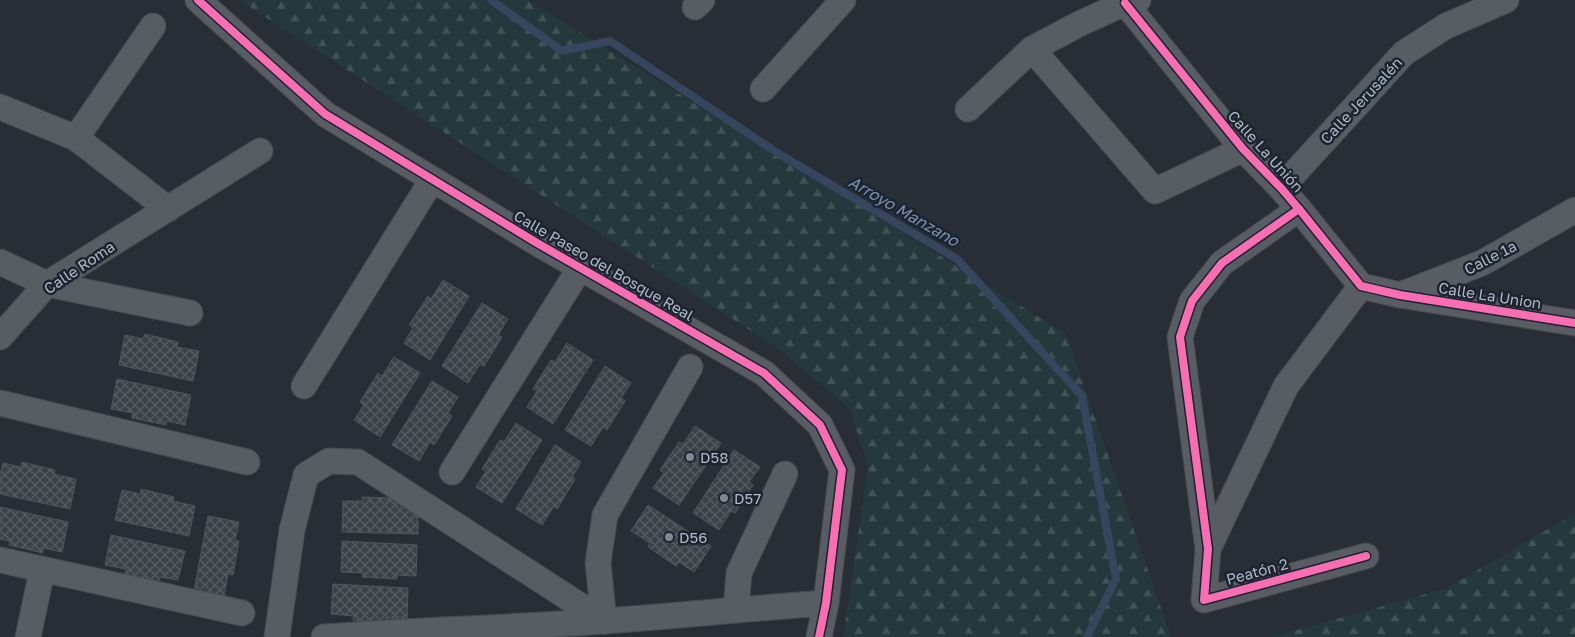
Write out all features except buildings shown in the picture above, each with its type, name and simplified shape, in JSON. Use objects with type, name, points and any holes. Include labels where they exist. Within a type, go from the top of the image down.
[{"type":"street","name":"Calle Paseo del Bosque Real","points":[[198,0],[325,114],[580,268],[764,373],[820,425],[842,470],[826,603],[819,637]]},
{"type":"street","points":[[763,89],[843,0]]},
{"type":"street","name":"Calle Jerusalén","points":[[1281,188],[1404,54],[1446,26],[1506,0]]},
{"type":"street","points":[[968,109],[1032,49],[1080,24],[1131,2]]},
{"type":"street","name":"Calle La Unión","points":[[1131,2],[1243,149],[1281,188],[1361,286]]},
{"type":"street","points":[[76,138],[153,26]]},
{"type":"street","points":[[1032,49],[1155,191],[1243,149]]},
{"type":"street","points":[[0,107],[76,138],[168,209]]},
{"type":"street","name":"Calle Roma","points":[[0,337],[47,284],[260,151]]},
{"type":"street","points":[[304,386],[432,180]]},
{"type":"street","points":[[1208,549],[1180,337],[1192,301],[1222,263],[1299,209]]},
{"type":"street","name":"Calle 1a","points":[[1400,295],[1482,263],[1575,210]]},
{"type":"street","points":[[0,262],[47,284],[190,313]]},
{"type":"street","points":[[452,472],[580,268]]},
{"type":"street","points":[[1208,549],[1286,386],[1361,286],[1400,295]]},
{"type":"street","name":"Calle La Union","points":[[1400,295],[1575,323]]},
{"type":"street","points":[[604,621],[598,562],[605,515],[690,367]]},
{"type":"street","points":[[0,403],[247,462]]},
{"type":"street","points":[[277,637],[292,530],[306,475],[329,461],[358,462],[604,621]]},
{"type":"street","points":[[736,609],[739,573],[786,474]]},
{"type":"street","name":"Peatón 2","points":[[1208,549],[1204,600],[1366,556]]},
{"type":"street","points":[[0,560],[42,571],[242,613]]},
{"type":"street","points":[[28,637],[42,571]]},
{"type":"street","points":[[324,637],[604,621],[826,603]]},
{"type":"green space","points":[[239,0],[528,0],[1066,334],[1171,637],[843,637],[868,468],[850,409],[779,349]]},
{"type":"green space","points":[[1575,513],[1575,637],[1272,637],[1447,588]]},
{"type":"waterway","name":"Arroyo Manzano","points":[[491,0],[562,51],[610,41],[779,154],[957,259],[1082,396],[1116,579],[1087,637]]},
{"type":"cycle path","points":[[198,0],[325,114],[537,243],[764,373],[820,425],[842,470],[826,603],[819,637]]},
{"type":"cycle path","points":[[1125,3],[1243,149],[1281,188],[1361,286],[1400,295],[1575,323]]},
{"type":"cycle path","points":[[1299,209],[1222,263],[1192,301],[1180,337],[1208,549],[1204,600],[1366,556]]},
{"type":"place","name":"D58","points":[[690,457]]},
{"type":"place","name":"D57","points":[[724,498]]},
{"type":"place","name":"D56","points":[[669,537]]}]
